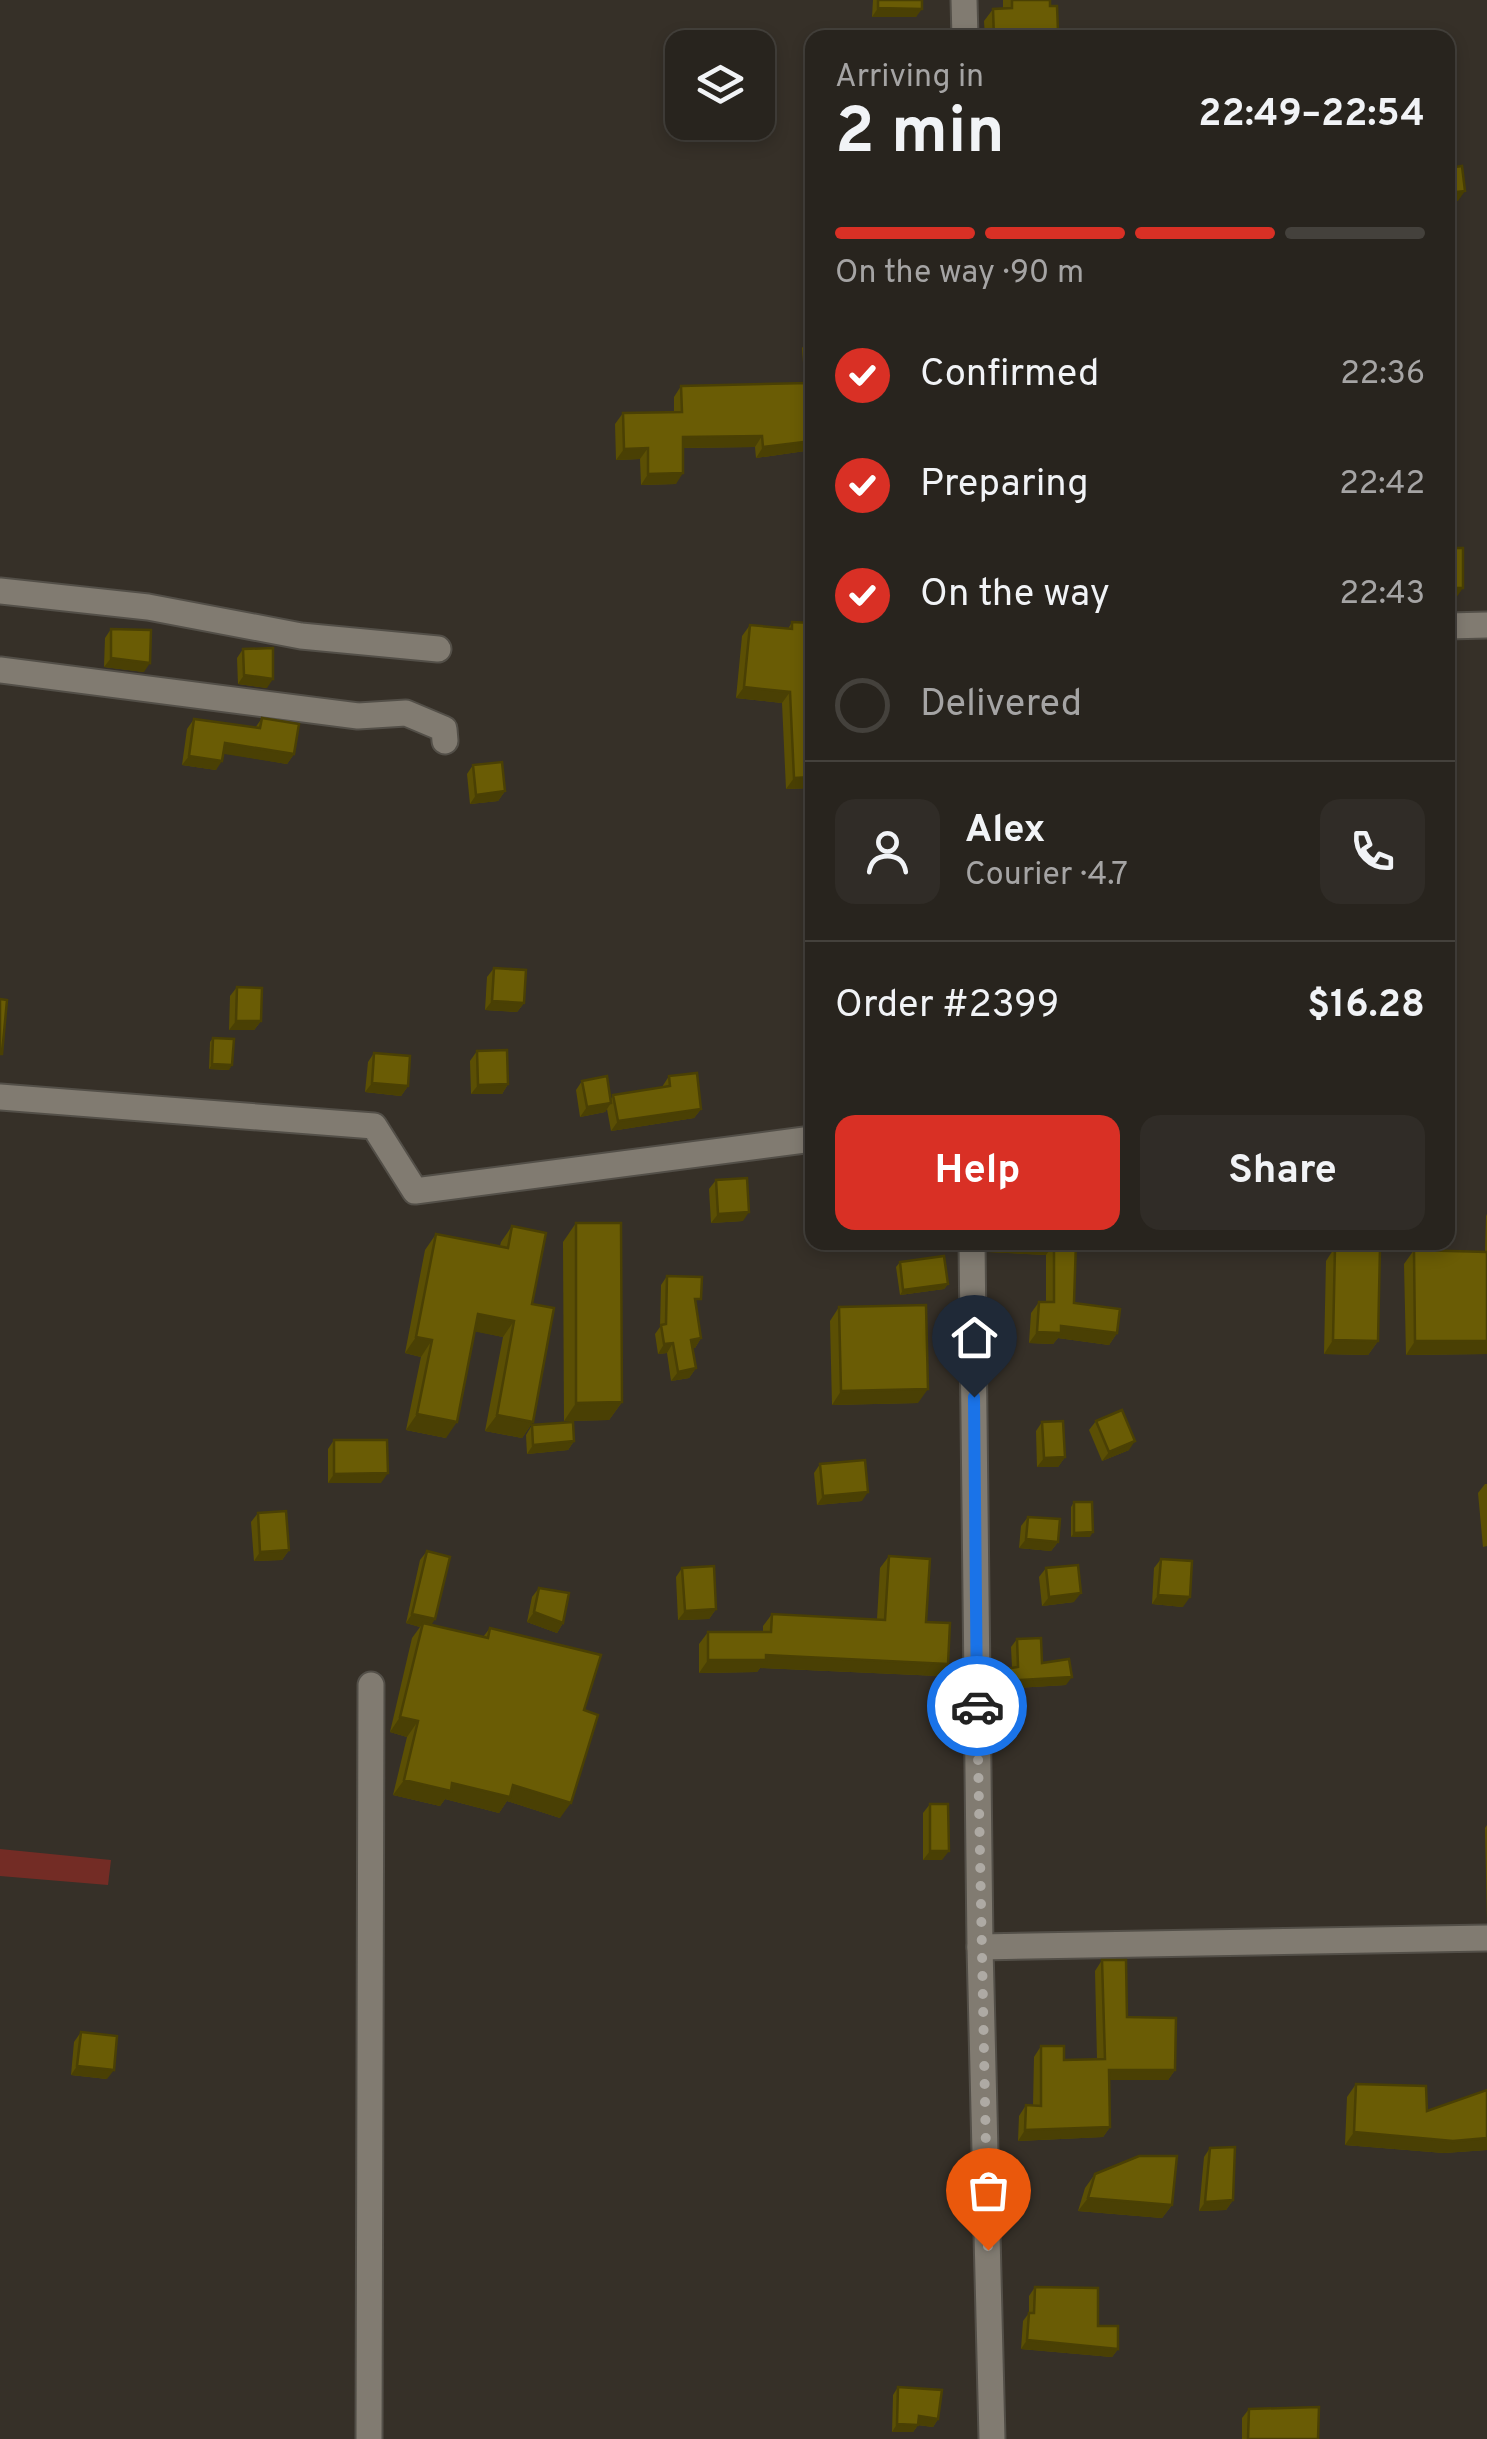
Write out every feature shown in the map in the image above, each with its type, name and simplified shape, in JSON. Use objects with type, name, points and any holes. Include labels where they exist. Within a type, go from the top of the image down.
[{"type":"street","points":[[964,0],[965,30]]},
{"type":"street","points":[[0,591],[148,607],[300,636],[438,649]]},
{"type":"street","points":[[1455,626],[1487,625]]},
{"type":"street","points":[[0,670],[358,716],[406,713],[444,728],[445,742]]},
{"type":"street","points":[[0,1097],[374,1126],[415,1191],[805,1140]]},
{"type":"street","points":[[972,1250],[980,1948],[992,2439]]},
{"type":"street","points":[[369,2439],[372,1684]]},
{"type":"street","points":[[980,1948],[1487,1938]]},
{"type":"shaded area","points":[[0,1849],[111,1860],[108,1885],[0,1876]]},
{"type":"building","points":[[878,0],[922,0],[922,9],[878,8]]},
{"type":"building","points":[[1012,0],[1050,0],[1050,6],[1057,6],[1058,30],[994,30],[993,9],[1012,8]]},
{"type":"building","points":[[1462,166],[1465,191],[1455,192],[1455,167]]},
{"type":"building","points":[[805,383],[805,442],[763,447],[762,436],[683,437],[683,473],[648,474],[648,448],[624,449],[623,413],[682,412],[681,386]]},
{"type":"building","points":[[1455,548],[1463,548],[1463,588],[1455,588]]},
{"type":"building","points":[[792,622],[805,623],[805,777],[794,778],[790,692],[744,687],[750,625],[792,629]]},
{"type":"building","points":[[111,629],[151,630],[150,663],[111,658]]},
{"type":"building","points":[[273,648],[273,679],[244,675],[243,649]]},
{"type":"building","points":[[262,718],[299,724],[294,754],[225,743],[222,761],[189,756],[194,719],[260,728]]},
{"type":"building","points":[[502,762],[505,791],[476,795],[473,765]]},
{"type":"building","points":[[494,968],[526,970],[524,1003],[492,1001]]},
{"type":"building","points":[[237,987],[262,988],[261,1021],[236,1021]]},
{"type":"building","points":[[0,999],[7,1000],[2,1054],[0,1054]]},
{"type":"building","points":[[213,1038],[234,1039],[232,1065],[212,1064]]},
{"type":"building","points":[[507,1050],[508,1084],[478,1085],[477,1051]]},
{"type":"building","points":[[374,1053],[410,1056],[408,1086],[372,1083]]},
{"type":"building","points":[[697,1073],[701,1109],[618,1121],[613,1095],[670,1086],[669,1076]]},
{"type":"building","points":[[607,1076],[611,1103],[587,1107],[582,1081]]},
{"type":"building","points":[[747,1178],[749,1212],[718,1214],[716,1180]]},
{"type":"building","points":[[576,1223],[621,1223],[622,1402],[576,1403]]},
{"type":"building","points":[[512,1226],[546,1233],[532,1304],[554,1308],[533,1422],[497,1415],[514,1321],[478,1314],[457,1422],[417,1414],[432,1340],[416,1337],[436,1234],[508,1248]]},
{"type":"building","points":[[1054,1250],[1076,1250],[1074,1303],[1120,1309],[1117,1333],[1061,1326],[1061,1333],[1037,1332],[1039,1302],[1054,1302]]},
{"type":"building","points":[[1335,1250],[1380,1250],[1378,1341],[1333,1340]]},
{"type":"building","points":[[1414,1250],[1487,1252],[1487,1341],[1415,1341]]},
{"type":"building","points":[[944,1256],[948,1284],[903,1290],[900,1262]]},
{"type":"building","points":[[667,1276],[702,1277],[701,1299],[695,1299],[701,1338],[691,1340],[696,1368],[678,1372],[673,1343],[664,1344],[661,1325],[666,1324]]},
{"type":"building","points":[[926,1305],[928,1389],[841,1391],[839,1307]]},
{"type":"building","points":[[1122,1410],[1135,1441],[1109,1452],[1096,1421]]},
{"type":"building","points":[[1063,1421],[1065,1457],[1044,1458],[1042,1422]]},
{"type":"building","points":[[573,1422],[574,1441],[533,1445],[532,1425]]},
{"type":"building","points":[[334,1440],[387,1440],[388,1473],[334,1474]]},
{"type":"building","points":[[865,1460],[868,1492],[823,1496],[820,1464]]},
{"type":"building","points":[[1074,1502],[1092,1502],[1093,1532],[1074,1533]]},
{"type":"building","points":[[286,1511],[289,1550],[260,1552],[258,1513]]},
{"type":"building","points":[[1028,1517],[1060,1519],[1058,1542],[1026,1539]]},
{"type":"building","points":[[427,1551],[450,1557],[435,1619],[412,1614]]},
{"type":"building","points":[[889,1556],[930,1559],[926,1622],[950,1623],[948,1664],[766,1655],[766,1660],[708,1660],[708,1632],[771,1632],[772,1614],[885,1620]]},
{"type":"building","points":[[1161,1559],[1192,1561],[1190,1597],[1158,1595]]},
{"type":"building","points":[[1078,1565],[1081,1593],[1049,1597],[1046,1568]]},
{"type":"building","points":[[714,1566],[716,1609],[685,1611],[682,1568]]},
{"type":"building","points":[[539,1588],[569,1593],[563,1623],[534,1612]]},
{"type":"building","points":[[423,1623],[488,1638],[490,1628],[601,1655],[584,1710],[598,1715],[571,1803],[513,1785],[510,1797],[452,1783],[451,1791],[404,1780],[418,1721],[400,1717]]},
{"type":"building","points":[[1041,1638],[1042,1663],[1069,1659],[1072,1677],[1004,1681],[1003,1669],[1018,1667],[1017,1639]]},
{"type":"building","points":[[930,1804],[948,1804],[949,1851],[930,1851]]},
{"type":"building","points":[[1102,1960],[1126,1960],[1127,2017],[1176,2018],[1175,2070],[1109,2070],[1110,2127],[1025,2130],[1026,2105],[1041,2106],[1041,2046],[1064,2046],[1064,2060],[1105,2059]]},
{"type":"building","points":[[81,2032],[117,2036],[114,2070],[77,2066]]},
{"type":"building","points":[[1356,2084],[1426,2086],[1427,2111],[1487,2090],[1487,2138],[1453,2141],[1354,2132]]},
{"type":"building","points":[[1235,2147],[1233,2200],[1205,2202],[1210,2148]]},
{"type":"building","points":[[1139,2156],[1177,2156],[1172,2205],[1088,2198],[1095,2174]]},
{"type":"building","points":[[1035,2287],[1098,2288],[1098,2326],[1118,2326],[1118,2349],[1027,2340]]},
{"type":"building","points":[[898,2387],[942,2390],[938,2419],[919,2416],[918,2425],[897,2424]]},
{"type":"building","points":[[1319,2407],[1318,2439],[1248,2439],[1249,2409]]},
{"type":"way so far","points":[[977,1706],[988,2250]]},
{"type":"route","points":[[974,1397],[977,1706]]}]
